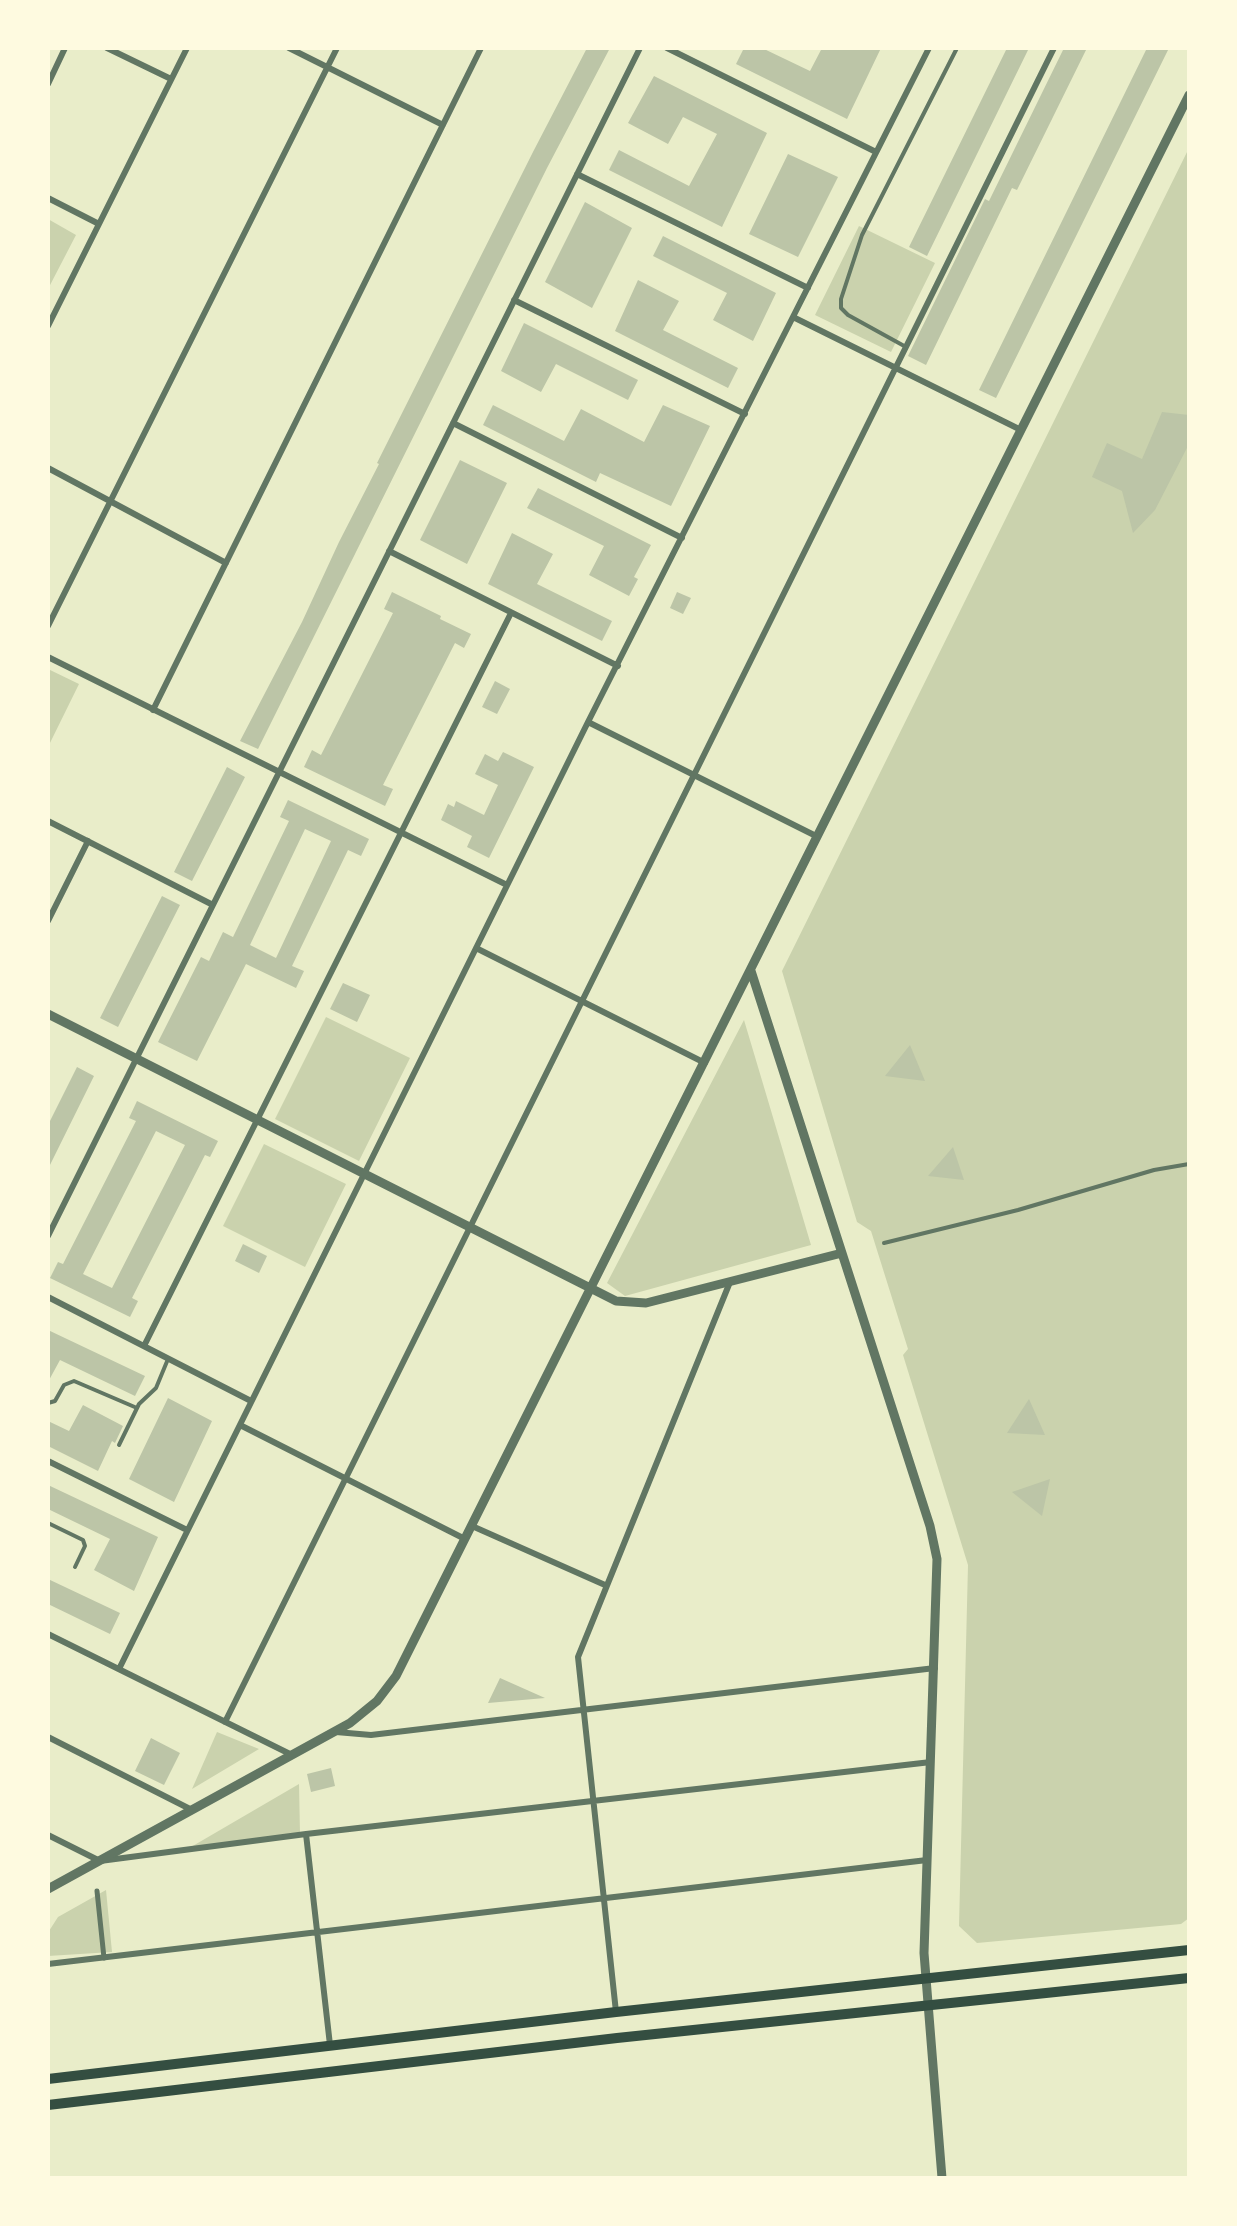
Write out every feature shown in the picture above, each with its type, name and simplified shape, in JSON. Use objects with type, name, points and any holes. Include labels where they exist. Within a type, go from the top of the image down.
[{"type":"main road","points":[[48,2079],[616,2012],[1189,1950]]},
{"type":"main road","points":[[48,2105],[617,2038],[926,2008],[1189,1978]]},
{"type":"street","points":[[48,84],[64,48]]},
{"type":"street","points":[[108,48],[171,79]]},
{"type":"street","points":[[48,326],[187,48]]},
{"type":"street","points":[[289,48],[443,125]]},
{"type":"street","points":[[48,626],[337,48]]},
{"type":"street","points":[[153,710],[481,48]]},
{"type":"street","points":[[48,1236],[640,48]]},
{"type":"street","points":[[667,48],[876,152]]},
{"type":"street","points":[[119,1669],[588,722],[929,48]]},
{"type":"street","points":[[225,1722],[1054,48]]},
{"type":"street","points":[[48,1889],[335,1731],[364,1713],[387,1689],[472,1526],[705,1063],[1189,95]]},
{"type":"street","points":[[577,174],[808,288]]},
{"type":"street","points":[[48,198],[99,224]]},
{"type":"street","points":[[514,300],[745,414]]},
{"type":"street","points":[[793,317],[1021,430]]},
{"type":"street","points":[[453,423],[682,538]]},
{"type":"street","points":[[48,468],[226,563]]},
{"type":"street","points":[[389,551],[618,666]]},
{"type":"street","points":[[144,1346],[399,832],[511,613]]},
{"type":"street","points":[[48,657],[507,885]]},
{"type":"street","points":[[588,722],[818,837]]},
{"type":"street","points":[[48,821],[213,905]]},
{"type":"street","points":[[48,921],[88,841]]},
{"type":"street","points":[[476,948],[705,1063]]},
{"type":"street","points":[[751,970],[934,1542],[938,1578],[927,1860],[925,1978],[942,2178]]},
{"type":"street","points":[[48,1014],[616,1301],[636,1304],[842,1253]]},
{"type":"street","points":[[616,2012],[592,1801],[579,1651],[730,1282]]},
{"type":"street","points":[[48,1298],[251,1401]]},
{"type":"street","points":[[240,1425],[465,1539]]},
{"type":"street","points":[[48,1461],[187,1530]]},
{"type":"street","points":[[472,1526],[605,1585]]},
{"type":"street","points":[[48,1634],[292,1755]]},
{"type":"street","points":[[335,1731],[371,1735],[935,1668]]},
{"type":"street","points":[[48,1737],[192,1810]]},
{"type":"street","points":[[48,1835],[100,1861],[306,1834],[931,1762]]},
{"type":"street","points":[[306,1834],[330,2045]]},
{"type":"street","points":[[48,1964],[927,1860]]},
{"type":"street","points":[[97,1891],[104,1958]]},
{"type":"lane","points":[[906,347],[848,315],[841,308],[841,299],[862,235],[957,48]]},
{"type":"lane","points":[[884,1243],[1018,1210],[1154,1170],[1189,1164]]},
{"type":"lane","points":[[119,1445],[143,1398],[156,1388],[168,1359]]},
{"type":"lane","points":[[48,1403],[55,1401],[64,1385],[74,1381],[137,1408]]},
{"type":"lane","points":[[48,1523],[83,1539],[85,1546],[75,1567]]},
{"type":"green space","points":[[1189,148],[1189,1918],[1181,1924],[977,1943],[959,1926],[968,1565],[903,1355],[908,1349],[871,1231],[857,1222],[782,971]]},
{"type":"green space","points":[[48,219],[76,235],[48,289]]},
{"type":"green space","points":[[859,226],[935,263],[891,352],[815,315]]},
{"type":"green space","points":[[48,669],[79,684],[48,747]]},
{"type":"green space","points":[[326,1017],[410,1058],[359,1161],[275,1119]]},
{"type":"green space","points":[[744,1020],[811,1245],[625,1296],[607,1283]]},
{"type":"green space","points":[[264,1144],[346,1184],[305,1267],[223,1226]]},
{"type":"green space","points":[[217,1732],[259,1749],[192,1789]]},
{"type":"green space","points":[[299,1784],[300,1834],[191,1847]]},
{"type":"green space","points":[[106,1890],[112,1952],[48,1956],[49,1931],[58,1917]]},
{"type":"building","points":[[587,48],[610,48],[547,168],[258,749],[240,741],[302,622],[379,464],[377,463]]},
{"type":"building","points":[[744,48],[762,48],[810,71],[822,48],[881,48],[847,119],[736,64]]},
{"type":"building","points":[[1007,48],[1029,48],[927,256],[909,247]]},
{"type":"building","points":[[1064,48],[1087,48],[1017,190],[1012,188],[926,365],[908,356],[985,199],[989,201]]},
{"type":"building","points":[[1147,48],[1169,48],[996,398],[979,390]]},
{"type":"building","points":[[654,76],[767,133],[722,227],[609,170],[619,150],[689,186],[717,134],[683,117],[668,144],[628,123]]},
{"type":"building","points":[[788,154],[838,177],[798,257],[749,234]]},
{"type":"building","points":[[585,202],[632,228],[592,308],[545,282]]},
{"type":"building","points":[[663,236],[776,293],[753,341],[713,320],[727,293],[653,256]]},
{"type":"building","points":[[638,280],[679,301],[663,330],[738,368],[728,388],[615,331]]},
{"type":"building","points":[[524,323],[638,380],[628,400],[556,364],[541,392],[501,371]]},
{"type":"building","points":[[493,405],[564,441],[581,409],[644,442],[663,405],[710,426],[671,506],[600,473],[596,482],[483,425]]},
{"type":"building","points":[[1162,412],[1189,415],[1189,444],[1155,510],[1133,533],[1122,491],[1092,477],[1107,443],[1142,459]]},
{"type":"building","points":[[460,460],[507,483],[467,564],[420,540]]},
{"type":"building","points":[[538,488],[651,545],[634,577],[638,579],[629,596],[589,575],[604,546],[527,508]]},
{"type":"building","points":[[512,533],[553,554],[537,584],[612,621],[602,641],[488,584]]},
{"type":"building","points":[[392,592],[441,616],[440,619],[471,634],[464,648],[455,643],[383,785],[393,789],[385,806],[304,767],[312,750],[321,755],[393,613],[384,609]]},
{"type":"building","points":[[677,592],[691,598],[683,614],[670,608]]},
{"type":"building","points":[[495,681],[510,689],[497,714],[482,707]]},
{"type":"building","points":[[503,752],[534,767],[489,858],[467,847],[472,836],[441,820],[448,804],[454,807],[456,801],[484,815],[498,785],[475,774],[485,754],[498,761]]},
{"type":"building","points":[[227,767],[245,777],[192,881],[174,872]]},
{"type":"building","points":[[288,800],[369,839],[361,856],[348,850],[292,966],[304,971],[296,988],[246,964],[197,1061],[158,1042],[201,957],[209,961],[223,932],[233,937],[289,821],[280,817]],"holes":[[[305,829],[331,841],[276,958],[250,945]]]},
{"type":"building","points":[[162,896],[180,905],[118,1027],[100,1018]]},
{"type":"building","points":[[343,983],[370,995],[357,1022],[330,1009]]},
{"type":"building","points":[[910,1045],[925,1081],[885,1076]]},
{"type":"building","points":[[77,1067],[94,1076],[48,1169],[48,1125]]},
{"type":"building","points":[[137,1101],[218,1141],[210,1157],[205,1155],[132,1298],[138,1301],[130,1317],[50,1278],[58,1262],[63,1264],[136,1121],[129,1118]],"holes":[[[156,1131],[185,1145],[112,1288],[83,1274]]]},
{"type":"building","points":[[953,1147],[964,1180],[928,1176]]},
{"type":"building","points":[[243,1244],[267,1256],[259,1273],[235,1261]]},
{"type":"building","points":[[48,1330],[145,1376],[135,1396],[60,1360],[48,1382]]},
{"type":"building","points":[[168,1398],[212,1421],[174,1502],[129,1479]]},
{"type":"building","points":[[1029,1399],[1045,1435],[1007,1433]]},
{"type":"building","points":[[83,1405],[123,1426],[115,1443],[112,1441],[98,1471],[48,1446],[48,1421],[69,1431]]},
{"type":"building","points":[[1050,1479],[1042,1516],[1012,1492]]},
{"type":"building","points":[[48,1485],[158,1537],[134,1591],[94,1570],[110,1539],[48,1509]]},
{"type":"building","points":[[48,1579],[120,1613],[110,1634],[48,1604]]},
{"type":"building","points":[[500,1678],[545,1698],[488,1703]]},
{"type":"building","points":[[151,1738],[180,1753],[164,1785],[135,1771]]},
{"type":"building","points":[[331,1768],[335,1786],[311,1792],[307,1774]]}]
